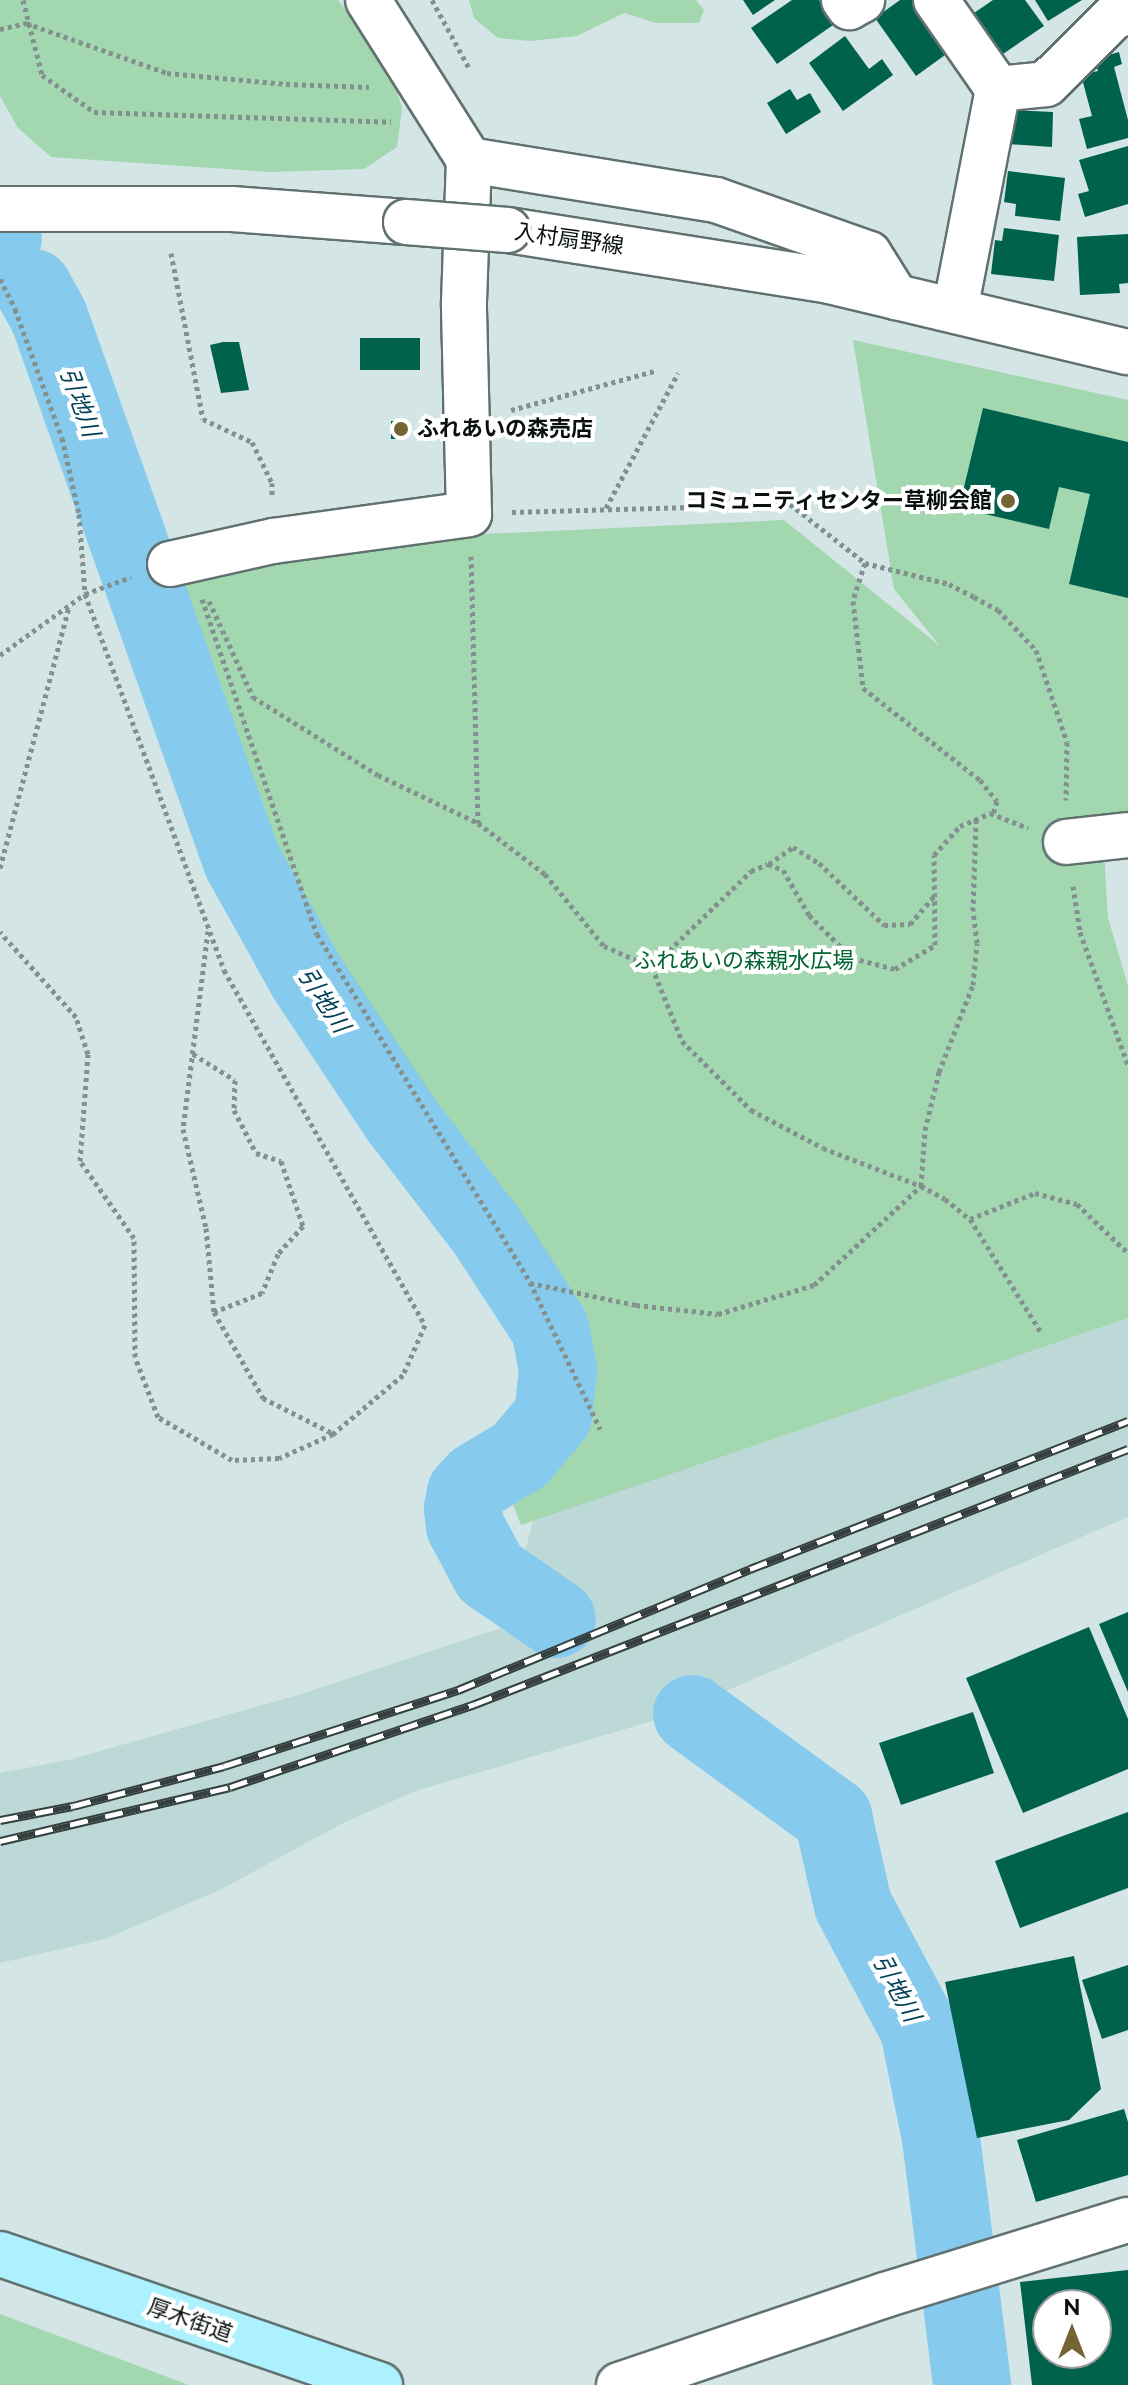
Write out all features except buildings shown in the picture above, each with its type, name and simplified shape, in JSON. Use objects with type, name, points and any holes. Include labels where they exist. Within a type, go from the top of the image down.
[{"type":"main road","name":"厚木街道","points":[[0,2254],[380,2385]]},
{"type":"street","points":[[180,562],[273,541],[469,514],[464,302],[469,160],[368,0]]},
{"type":"street","points":[[844,0],[849,7],[862,0]]},
{"type":"street","points":[[936,0],[998,89],[955,310]]},
{"type":"street","points":[[998,89],[1046,84],[1128,3]]},
{"type":"street","points":[[469,160],[716,200],[869,254],[896,297]]},
{"type":"street","name":"入村扇野線","points":[[0,209],[232,209],[508,230],[814,278],[1128,352]]},
{"type":"street","points":[[1066,842],[1128,835]]},
{"type":"street","points":[[619,2385],[885,2295],[1128,2220]]},
{"type":"path","points":[[23,0],[26,23],[42,75],[94,112],[435,106]]},
{"type":"path","points":[[432,0],[469,68]]},
{"type":"path","points":[[0,29],[26,23],[167,73],[286,84],[435,106]]},
{"type":"path","points":[[171,249],[203,419],[252,442],[272,483],[273,541]]},
{"type":"path","points":[[0,279],[15,309],[62,438],[79,514],[85,594],[224,970],[425,1325],[403,1375],[333,1434],[279,1458],[232,1460],[158,1417],[135,1357],[134,1238],[80,1161],[88,1054],[76,1017],[0,932]]},
{"type":"path","points":[[466,416],[500,413],[655,371]]},
{"type":"path","points":[[606,508],[678,373]]},
{"type":"path","points":[[478,823],[469,514],[790,504],[865,563],[949,584],[998,610],[1036,650],[1067,742],[1066,842],[1080,932],[1128,1065]]},
{"type":"path","points":[[180,562],[253,697],[378,775],[478,823],[545,874],[604,946],[652,967],[682,1041],[751,1110],[823,1148],[921,1186],[945,1199],[970,1219],[1042,1334]]},
{"type":"path","points":[[180,562],[227,680],[317,934],[530,1282],[600,1429]]},
{"type":"path","points":[[865,563],[853,601],[863,688],[980,780],[997,801],[993,814]]},
{"type":"path","points":[[0,655],[85,594],[101,588]]},
{"type":"path","points":[[0,868],[69,607]]},
{"type":"path","points":[[768,864],[783,870],[809,915],[852,958],[895,969],[935,945],[934,855],[960,826],[993,814],[1066,842]]},
{"type":"path","points":[[530,1282],[636,1305],[718,1314],[814,1285],[921,1186],[925,1130],[939,1072],[973,985],[977,943],[973,911],[976,819]]},
{"type":"path","points":[[652,967],[751,871],[793,847],[819,863],[884,925],[910,924],[936,894]]},
{"type":"path","points":[[209,928],[183,1129],[206,1228],[214,1312],[263,1398],[333,1434]]},
{"type":"path","points":[[193,1054],[235,1080],[234,1110],[256,1153],[281,1161],[303,1226],[278,1254],[262,1293],[214,1312]]},
{"type":"path","points":[[970,1219],[1035,1193],[1077,1204],[1128,1253]]},
{"type":"shaded area","points":[[1128,1296],[1128,1517],[666,1717],[416,1791],[343,1823],[218,1891],[105,1939],[0,1963],[0,1773],[68,1760],[298,1695],[504,1627],[537,1507]]},
{"type":"green space","points":[[0,0],[338,0],[389,67],[402,108],[397,147],[364,169],[270,172],[51,157],[18,128],[0,96]]},
{"type":"green space","points":[[469,0],[696,0],[704,10],[699,23],[656,23],[624,13],[577,36],[530,41],[498,38],[474,18]]},
{"type":"green space","name":"ふれあいの森親水広場","points":[[853,340],[1128,400],[1128,822],[1104,853],[1108,918],[1128,986],[1128,1318],[521,1525],[509,1494],[531,1383],[517,1300],[289,906],[170,581],[442,536],[784,520],[940,646],[894,589]]},
{"type":"green space","points":[[0,2314],[189,2385],[0,2385]]},
{"type":"waterway","name":"引地川","points":[[0,229],[3,239]]},
{"type":"waterway","name":"引地川","points":[[33,288],[49,317],[242,861],[307,978],[400,1118],[486,1230],[550,1328],[558,1370],[553,1416],[520,1455],[477,1481],[466,1493],[463,1508],[465,1526],[490,1573],[557,1619]]},
{"type":"waterway","name":"引地川","points":[[692,1714],[833,1817],[853,1905],[919,2029],[941,2138],[972,2385]]},
{"type":"railway","points":[[0,1820],[73,1806],[224,1766],[458,1690],[750,1569],[1128,1421]]},
{"type":"railway","points":[[0,1841],[230,1787],[475,1704],[1128,1449]]},
{"type":"place","name":"ふれあいの森売店","points":[[401,429]]},
{"type":"place","name":"コミュニティセンター草柳会館","points":[[1008,501]]}]
